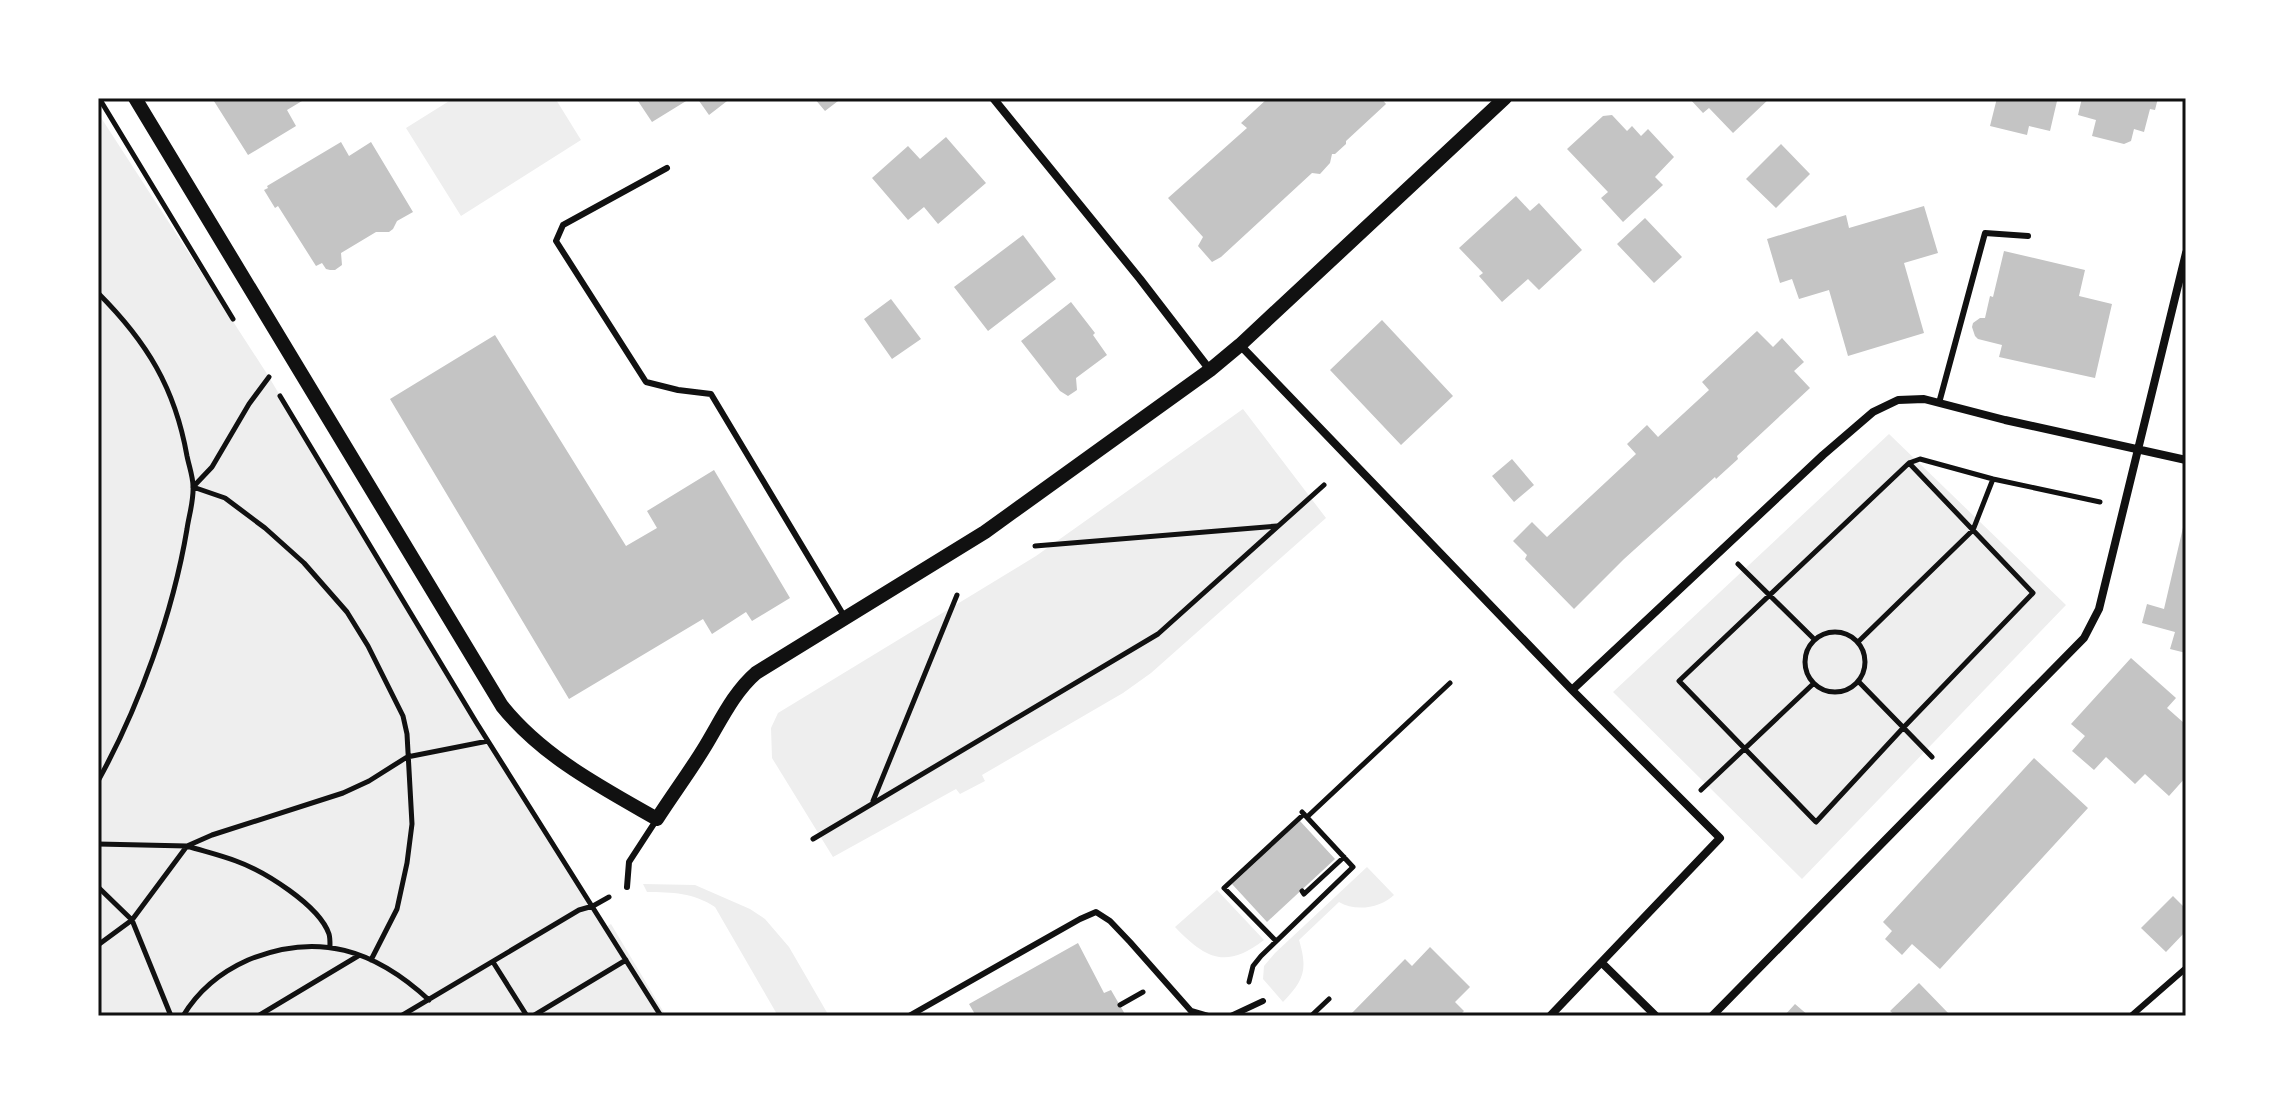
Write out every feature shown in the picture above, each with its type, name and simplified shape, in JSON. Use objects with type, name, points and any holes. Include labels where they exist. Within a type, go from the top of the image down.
[{"type":"street","points":[[136,98],[502,706],[533,741],[657,819],[745,682],[985,532],[1210,370],[1505,98]]},
{"type":"street","points":[[993,98],[1210,370]]},
{"type":"street","points":[[1712,1016],[2084,638],[2099,609],[2186,253]]},
{"type":"street","points":[[1240,345],[1572,690],[1720,838],[1550,1016]]},
{"type":"street","points":[[1572,690],[1823,455],[1873,412],[1898,400],[1924,399],[2186,460]]},
{"type":"street","points":[[1602,963],[1656,1016]]},
{"type":"lane","points":[[667,168],[563,225],[556,241],[646,382],[711,394],[846,619]]},
{"type":"lane","points":[[1939,403],[1985,233],[2028,236]]},
{"type":"lane","points":[[627,887],[629,862],[657,819]]},
{"type":"lane","points":[[909,1016],[1096,912],[1110,921],[1191,1011],[1208,1016]]},
{"type":"lane","points":[[2131,1016],[2186,968]]},
{"type":"lane","points":[[1231,1016],[1263,1001]]},
{"type":"path","points":[[98,293],[120,315],[163,379],[174,403],[193,487],[179,574],[161,636],[138,695],[98,781]]},
{"type":"path","points":[[193,487],[212,467],[249,404],[269,377]]},
{"type":"path","points":[[1909,463],[2033,593],[1816,822],[1679,681],[1909,463],[1920,459],[1993,479],[2100,502]]},
{"type":"path","points":[[1858,642],[1973,530],[1993,479]]},
{"type":"path","points":[[813,839],[1158,634],[1324,485]]},
{"type":"path","points":[[193,487],[225,498],[304,563],[347,612],[397,700],[407,734],[412,824],[397,909],[371,960]]},
{"type":"path","points":[[1035,546],[1278,526]]},
{"type":"path","points":[[1738,563],[1814,639]]},
{"type":"path","points":[[873,802],[957,595]]},
{"type":"path","points":[[1836,631],[1858,642],[1865,659],[1864,671],[1858,681],[1839,692],[1825,691],[1813,684],[1806,671],[1804,657],[1814,639],[1836,631]]},
{"type":"path","points":[[1858,681],[1932,757]]},
{"type":"path","points":[[1276,941],[1224,888],[1450,683]]},
{"type":"path","points":[[1700,791],[1813,684]]},
{"type":"path","points":[[98,945],[132,920],[187,846],[343,793],[407,757],[488,741]]},
{"type":"path","points":[[1270,947],[1353,867],[1304,814]]},
{"type":"path","points":[[98,844],[187,846],[234,860],[298,898],[319,917],[330,935],[330,946]]},
{"type":"path","points":[[1302,891],[1304,894],[1344,857]]},
{"type":"path","points":[[98,887],[132,920],[171,1016]]},
{"type":"path","points":[[401,1016],[579,910],[593,906],[627,887]]},
{"type":"path","points":[[593,906],[661,1016]]},
{"type":"path","points":[[183,1016],[213,981],[234,966],[273,949],[305,945],[330,946],[371,960],[392,971],[429,1000]]},
{"type":"path","points":[[258,1016],[358,956]]},
{"type":"path","points":[[533,1016],[626,960]]},
{"type":"path","points":[[493,962],[527,1016]]},
{"type":"path","points":[[1311,1016],[1329,999]]},
{"type":"shaded area","points":[[454,98],[555,98],[581,140],[461,216],[406,128]]},
{"type":"shaded area","points":[[98,113],[269,377],[379,564],[606,927],[611,924],[666,1016],[98,1016]]},
{"type":"shaded area","points":[[1243,409],[1326,518],[1151,673],[1123,693],[982,775],[985,781],[960,794],[956,789],[833,857],[772,758],[771,728],[778,713],[1036,556]]},
{"type":"shaded area","points":[[1889,434],[2066,605],[1802,879],[1613,692]]},
{"type":"shaded area","points":[[1367,867],[1394,895],[1368,907],[1353,907],[1339,902],[1299,940],[1302,974],[1283,1002],[1263,979],[1264,966]]},
{"type":"shaded area","points":[[643,884],[695,885],[750,909],[765,919],[789,947],[829,1016],[778,1016],[715,907],[682,894],[647,892]]},
{"type":"shaded area","points":[[1217,890],[1264,940],[1238,955],[1216,956],[1196,946],[1175,927]]},
{"type":"building","points":[[212,98],[307,98],[287,110],[296,126],[248,155]]},
{"type":"building","points":[[636,98],[691,98],[652,122]]},
{"type":"building","points":[[697,98],[731,98],[709,115]]},
{"type":"building","points":[[814,98],[842,98],[825,111]]},
{"type":"building","points":[[1268,98],[1381,98],[1386,104],[1332,154],[1330,163],[1320,174],[1312,173],[1212,262],[1198,246],[1203,237],[1168,198],[1247,128],[1241,123]]},
{"type":"building","points":[[1689,98],[1770,98],[1733,133],[1709,108],[1703,113]]},
{"type":"building","points":[[1997,98],[2057,101],[2050,131],[2029,126],[2027,135],[1990,126]]},
{"type":"building","points":[[2082,98],[2158,98],[2155,110],[2150,109],[2144,132],[2134,129],[2131,141],[2124,144],[2092,136],[2096,120],[2078,115]]},
{"type":"building","points":[[1612,115],[1627,131],[1632,126],[1641,136],[1648,129],[1674,157],[1655,177],[1663,185],[1623,222],[1601,198],[1608,192],[1567,149],[1603,116]]},
{"type":"building","points":[[946,137],[986,183],[938,224],[924,207],[908,220],[872,178],[908,146],[920,159]]},
{"type":"building","points":[[341,142],[349,156],[371,142],[413,212],[397,221],[389,232],[376,232],[341,253],[342,265],[330,270],[322,263],[316,266],[278,206],[275,208],[264,190]]},
{"type":"building","points":[[1781,144],[1810,174],[1776,208],[1746,179]]},
{"type":"building","points":[[1516,196],[1530,211],[1539,203],[1582,250],[1539,290],[1528,279],[1502,302],[1479,276],[1483,273],[1459,248]]},
{"type":"building","points":[[1924,206],[1938,253],[1904,263],[1924,333],[1848,356],[1829,290],[1799,299],[1792,279],[1780,283],[1767,239],[1846,215],[1849,228]]},
{"type":"building","points":[[1645,218],[1682,257],[1654,283],[1617,244]]},
{"type":"building","points":[[1023,235],[1056,279],[988,331],[954,287]]},
{"type":"building","points":[[2004,251],[2085,270],[2079,296],[2112,304],[2095,378],[1999,357],[2002,345],[1975,336],[1973,323],[1985,318]]},
{"type":"building","points":[[891,299],[921,339],[892,359],[864,319]]},
{"type":"building","points":[[1071,302],[1095,333],[1093,335],[1107,355],[1076,378],[1077,390],[1068,396],[1060,391],[1021,341]]},
{"type":"building","points":[[1382,320],[1453,396],[1401,445],[1330,370]]},
{"type":"building","points":[[1757,331],[1773,347],[1782,338],[1804,362],[1794,371],[1810,388],[1737,456],[1738,459],[1624,559],[1574,609],[1525,559],[1527,555],[1513,541],[1532,522],[1547,537],[1636,454],[1627,444],[1647,425],[1658,437],[1709,390],[1702,382]]},
{"type":"building","points":[[495,335],[626,546],[657,528],[647,511],[714,470],[790,598],[752,621],[746,612],[712,634],[703,619],[569,699],[390,399]]},
{"type":"building","points":[[1512,459],[1534,485],[1514,502],[1492,476]]},
{"type":"building","points":[[2185,519],[2186,653],[2170,649],[2175,632],[2142,623],[2147,604],[2164,609]]},
{"type":"building","points":[[2131,658],[2176,698],[2167,708],[2184,723],[2186,721],[2186,777],[2169,796],[2145,774],[2135,784],[2106,757],[2094,770],[2072,751],[2085,736],[2071,724]]},
{"type":"building","points":[[2034,758],[2088,808],[1940,969],[1912,944],[1902,955],[1885,939],[1892,931],[1883,922]]},
{"type":"building","points":[[1300,821],[1335,859],[1267,922],[1232,884]]},
{"type":"building","points":[[2173,896],[2186,909],[2186,931],[2166,952],[2141,928]]},
{"type":"building","points":[[1078,943],[1104,993],[1111,990],[1126,1016],[976,1016],[969,1004]]},
{"type":"building","points":[[1430,947],[1470,987],[1455,1002],[1464,1011],[1459,1016],[1349,1016],[1405,959],[1412,966]]},
{"type":"building","points":[[1919,983],[1951,1016],[1896,1016],[1890,1011]]},
{"type":"building","points":[[1795,1004],[1809,1016],[1784,1016]]}]
